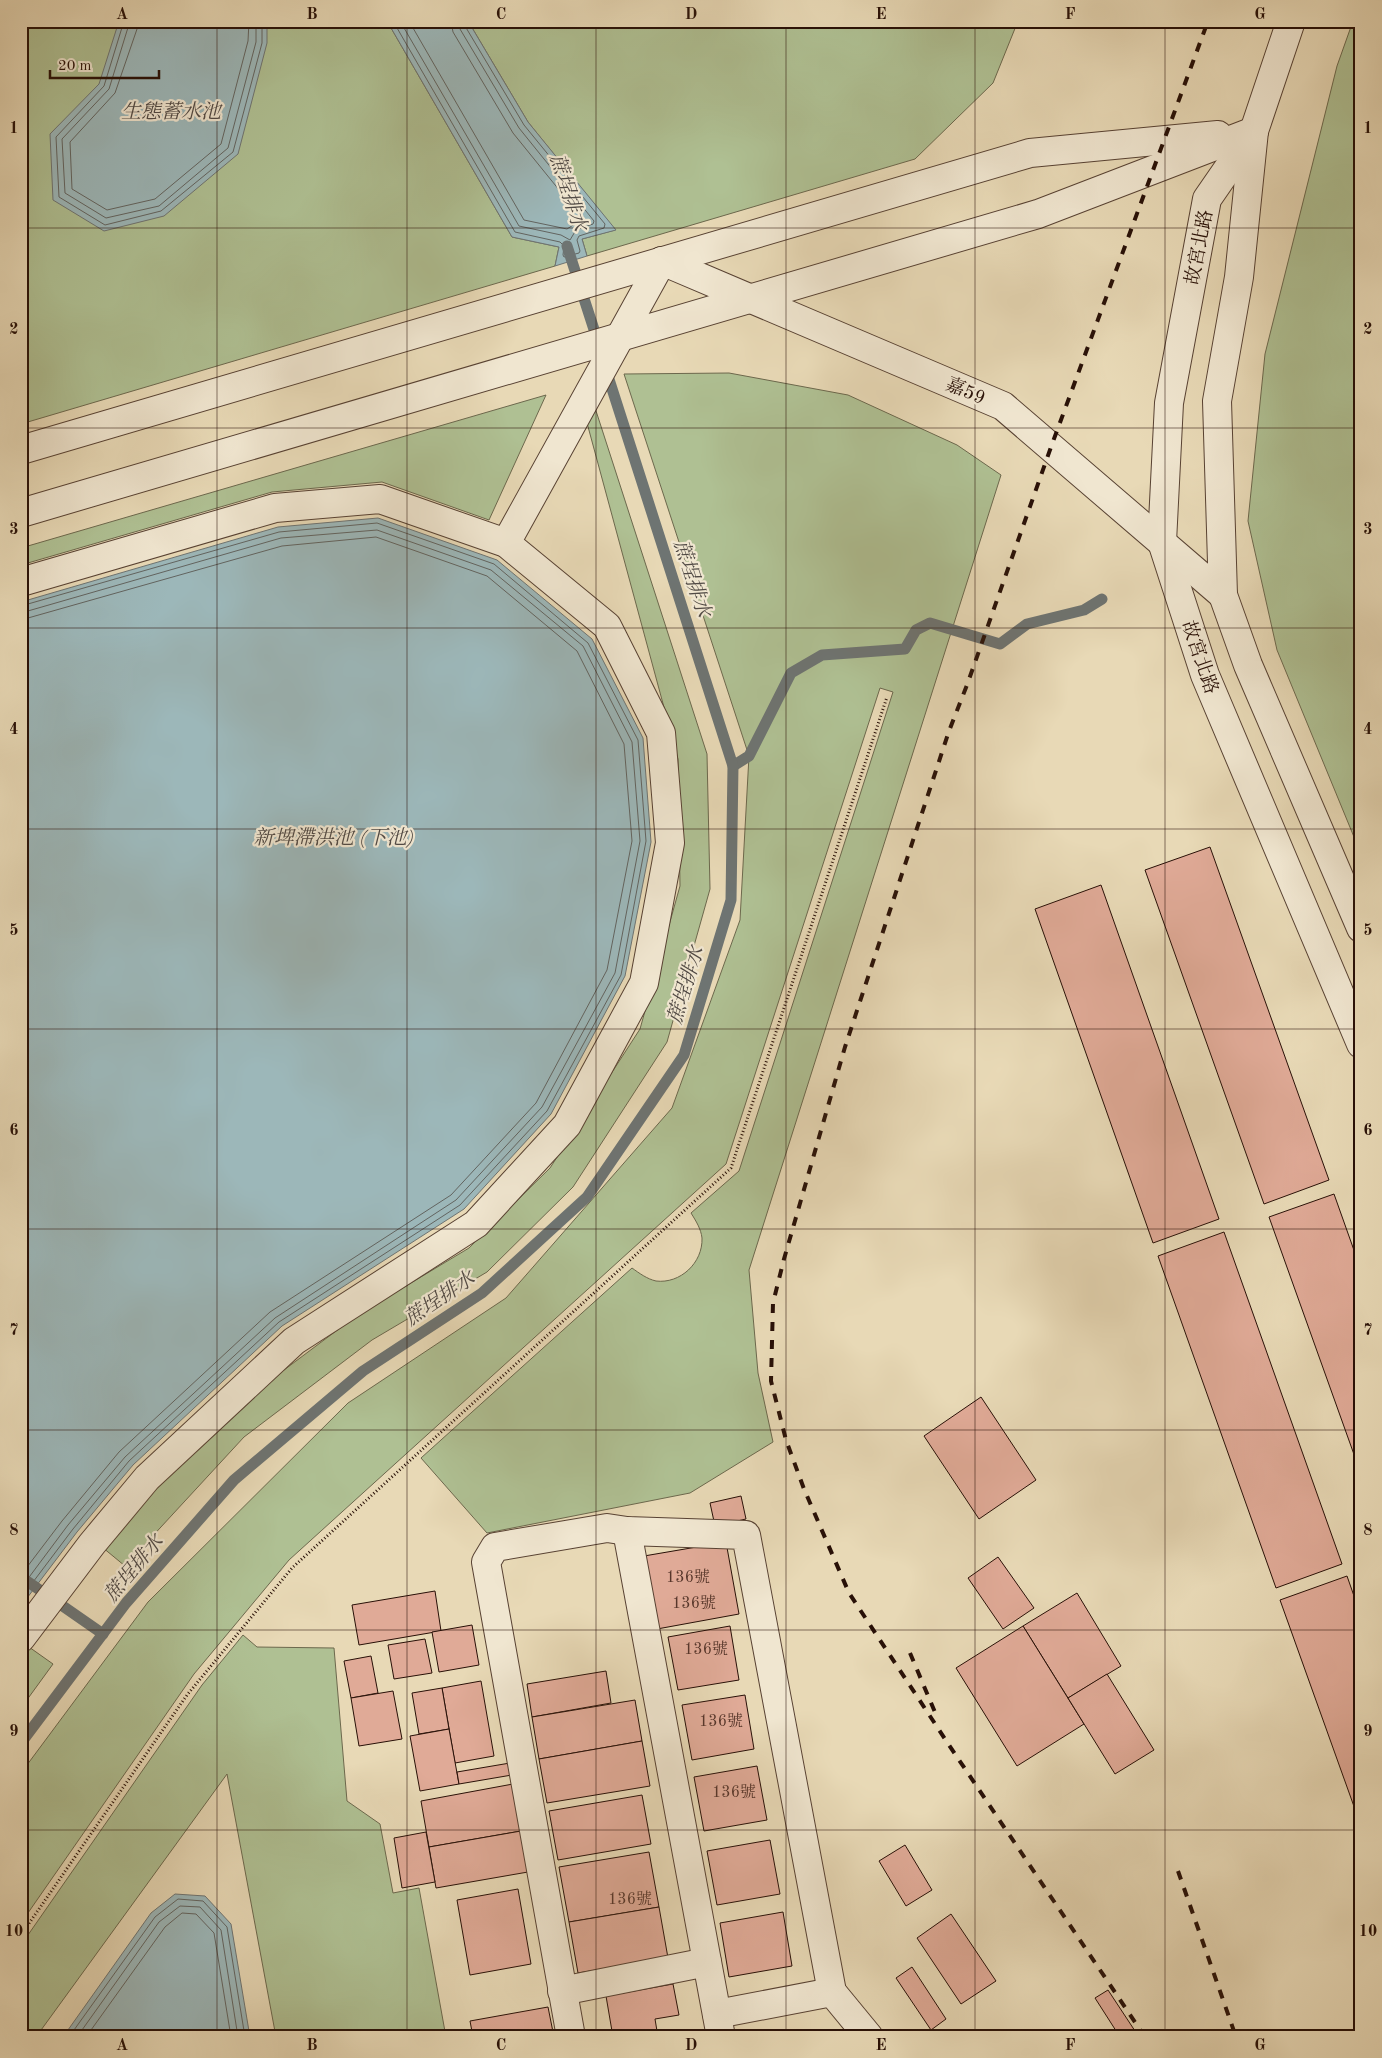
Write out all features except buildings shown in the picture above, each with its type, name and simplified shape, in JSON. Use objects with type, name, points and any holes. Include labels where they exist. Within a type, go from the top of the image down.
[{"type":"street","points":[[1291,21],[1254,131],[1239,277],[1217,401],[1223,595],[1248,665],[1361,928]]},
{"type":"street","points":[[21,450],[1030,153],[1254,131]]},
{"type":"street","points":[[21,513],[1038,214],[1254,131]]},
{"type":"street","name":"故宮北路","points":[[1254,131],[1207,199],[1169,403],[1162,542],[1205,675],[1361,1044]]},
{"type":"street","points":[[506,543],[662,261]]},
{"type":"street","name":"嘉59","points":[[662,261],[1003,406],[1223,595]]},
{"type":"street","points":[[21,582],[274,508],[380,499],[506,543],[607,626],[661,733],[670,843],[644,983],[567,1125],[476,1224],[294,1341],[147,1478],[92,1544],[21,1638]]},
{"type":"street","points":[[571,2037],[486,1562],[495,1547],[607,1528],[627,1531],[746,1535],[832,1992],[869,2037]]},
{"type":"street","points":[[627,1531],[719,2025],[832,1992]]},
{"type":"street","points":[[562,1991],[707,1962]]},
{"type":"path","points":[[21,1935],[187,1695],[292,1568],[731,1168],[888,697]]},
{"type":"green space","points":[[21,21],[387,21],[512,237],[559,247],[555,266],[21,424]]},
{"type":"green space","points":[[468,21],[1018,21],[993,83],[915,159],[587,256],[582,239],[615,230],[528,122]]},
{"type":"green space","points":[[1353,21],[1361,21],[1361,854],[1277,650],[1248,521],[1265,354],[1337,66]]},
{"type":"green space","points":[[729,373],[848,395],[957,445],[1001,475],[749,1270],[758,1373],[773,1442],[690,1493],[487,1533],[421,1458],[632,1268],[649,1279],[665,1281],[673,1279],[688,1270],[699,1256],[702,1238],[691,1213],[739,1171],[893,692],[880,688],[726,1164],[289,1560],[194,1674],[21,1923],[21,1773],[148,1602],[348,1403],[506,1298],[672,1108],[740,920],[749,756],[624,374]]},
{"type":"green space","points":[[587,383],[707,754],[710,889],[667,1042],[573,1187],[487,1272],[372,1340],[244,1437],[125,1566],[102,1547],[224,1415],[356,1316],[469,1248],[550,1168],[640,1029],[680,886],[678,759],[577,386]]},
{"type":"green space","points":[[546,395],[489,520],[382,482],[272,492],[21,565],[21,548]]},
{"type":"green space","points":[[243,1635],[257,1647],[334,1648],[347,1801],[380,1824],[393,1893],[419,1888],[446,2037],[276,2037],[227,1774],[36,2037],[21,2037],[21,1945],[202,1685]]},
{"type":"green space","points":[[29,1647],[53,1664],[21,1708],[21,1657]]},
{"type":"water","name":"生態蓄水池","points":[[119,21],[267,21],[267,43],[238,154],[164,216],[104,231],[53,200],[50,134],[99,84]]},
{"type":"water","points":[[387,21],[468,21],[528,122],[616,230],[582,239],[587,256],[555,266],[559,247],[512,237]]},
{"type":"water","name":"新埤滯洪池 (下池)","points":[[378,518],[497,560],[592,639],[643,738],[651,842],[625,976],[551,1114],[464,1209],[282,1326],[133,1465],[77,1532],[21,1606],[21,602],[278,527]]},
{"type":"water","points":[[175,1894],[205,1896],[231,1924],[250,2037],[63,2037],[151,1913]]},
{"type":"waterway","name":"蔗埕排水","points":[[567,246],[599,345]]},
{"type":"waterway","name":"蔗埕排水","points":[[21,1743],[126,1603],[234,1480],[363,1371],[482,1293],[587,1197],[684,1055],[731,900],[733,766],[606,370]]},
{"type":"waterway","points":[[733,766],[749,756],[791,673],[822,655],[905,649],[916,630],[930,623],[1000,644],[1027,624],[1084,610],[1102,599]]},
{"type":"waterway","points":[[21,1577],[103,1634]]},
{"type":"railway","points":[[1145,2037],[849,1593],[804,1489],[786,1440],[771,1381],[773,1303],[845,1047],[949,731],[1051,447],[1208,21]]},
{"type":"railway","points":[[910,1653],[937,1717]]},
{"type":"railway","points":[[1178,1871],[1236,2037]]}]
